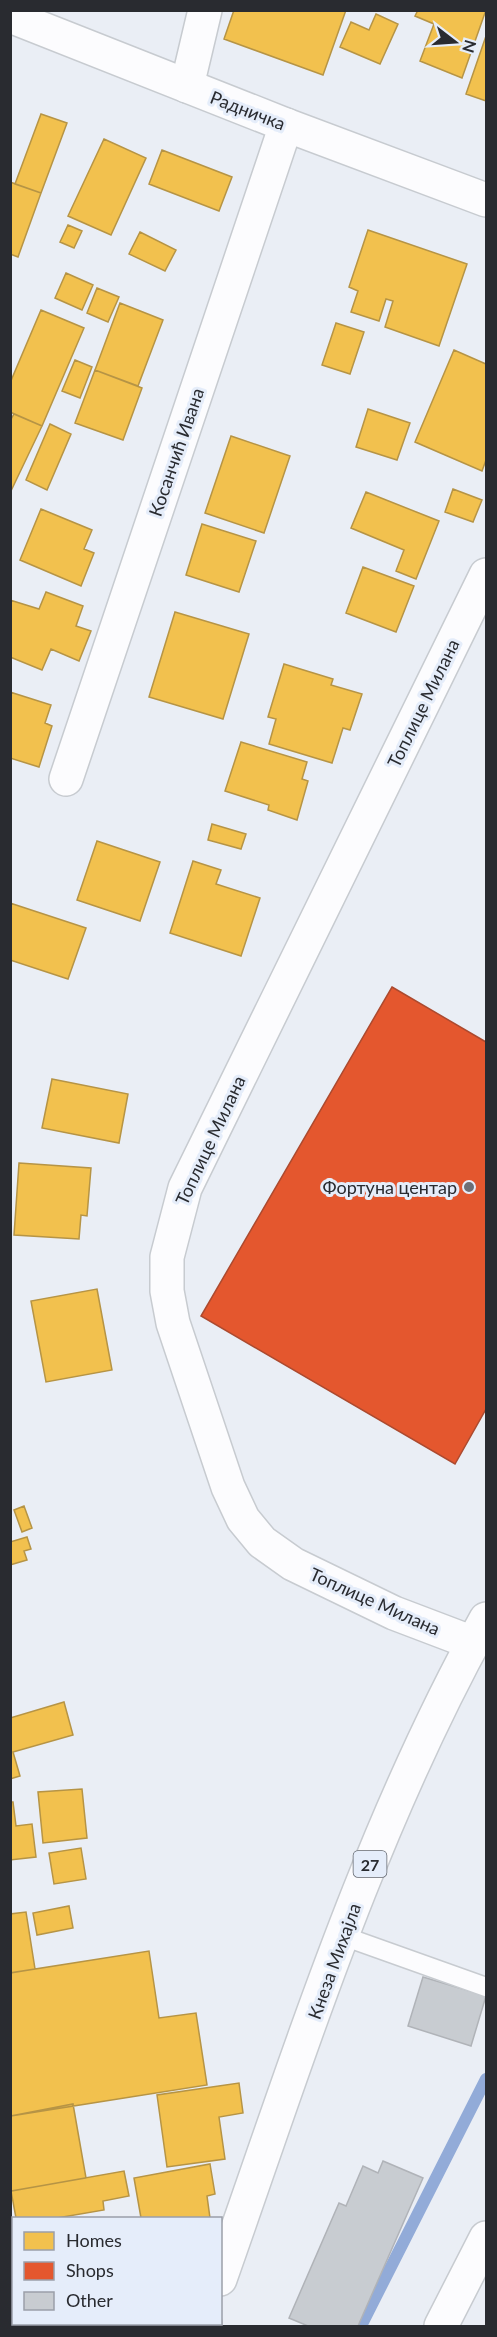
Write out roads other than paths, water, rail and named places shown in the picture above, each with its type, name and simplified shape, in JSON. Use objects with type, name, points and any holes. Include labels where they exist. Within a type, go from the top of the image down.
[{"type":"street","points":[[187,86],[205,10]]},
{"type":"street","name":"Радничка","points":[[10,16],[286,125],[486,200]]},
{"type":"street","name":"Косанчић Ивана","points":[[66,779],[286,125]]},
{"type":"street","name":"Топлице Милана","points":[[480,1631],[394,1613],[293,1564],[262,1542],[243,1518],[228,1487],[173,1323],[167,1280],[167,1257],[185,1188],[486,575]]},
{"type":"street","name":"Кнеза Михајла","points":[[222,2273],[343,1936],[400,1789],[480,1631]]},
{"type":"street","points":[[441,2326],[486,2238]]},
{"type":"lane","points":[[343,1936],[486,1987]]},
{"type":"waterway","points":[[361,2326],[486,2079]]},
{"type":"place","name":"Фортуна центар","points":[[469,1187]]}]
